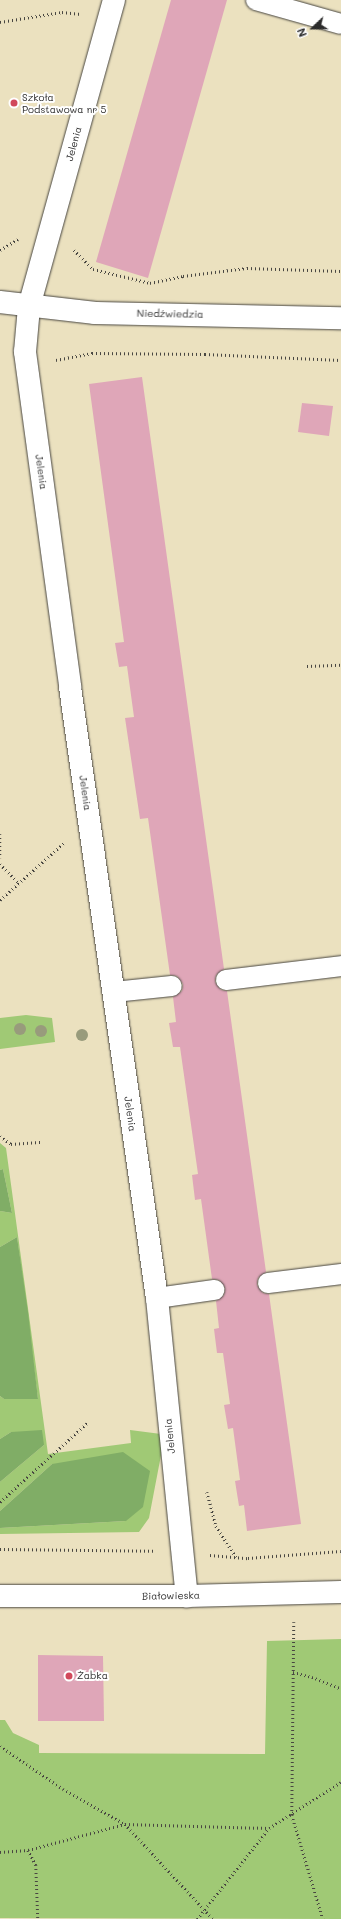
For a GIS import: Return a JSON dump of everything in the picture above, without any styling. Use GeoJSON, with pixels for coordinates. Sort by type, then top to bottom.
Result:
{"type":"FeatureCollection","features":[{"type":"Feature","properties":{"kind":"street","name":"Jelenia"},"geometry":{"type":"LineString","coordinates":[[111,9],[29,307],[25,352],[89,821],[157,1298],[187,1596]]}},
{"type":"Feature","properties":{"kind":"street","name":"Niedźwiedzia"},"geometry":{"type":"LineString","coordinates":[[0,302],[29,307],[95,313],[341,318]]}},
{"type":"Feature","properties":{"kind":"street","name":"Białowieska"},"geometry":{"type":"LineString","coordinates":[[0,1596],[187,1596],[294,1592],[341,1592]]}},
{"type":"Feature","properties":{"kind":"lane"},"geometry":{"type":"LineString","coordinates":[[256,0],[341,24]]}},
{"type":"Feature","properties":{"kind":"lane"},"geometry":{"type":"LineString","coordinates":[[226,980],[341,966]]}},
{"type":"Feature","properties":{"kind":"lane"},"geometry":{"type":"LineString","coordinates":[[114,992],[172,986]]}},
{"type":"Feature","properties":{"kind":"lane"},"geometry":{"type":"LineString","coordinates":[[268,1283],[341,1274]]}},
{"type":"Feature","properties":{"kind":"lane"},"geometry":{"type":"LineString","coordinates":[[157,1298],[214,1290]]}},
{"type":"Feature","properties":{"kind":"path"},"geometry":{"type":"LineString","coordinates":[[0,22],[62,12],[111,9]]}},
{"type":"Feature","properties":{"kind":"path"},"geometry":{"type":"LineString","coordinates":[[0,250],[21,237],[69,245],[93,269],[150,284],[183,276],[246,268],[341,271]]}},
{"type":"Feature","properties":{"kind":"path"},"geometry":{"type":"LineString","coordinates":[[54,368],[56,360],[92,353],[204,354],[341,360]]}},
{"type":"Feature","properties":{"kind":"path"},"geometry":{"type":"LineString","coordinates":[[307,666],[341,665]]}},
{"type":"Feature","properties":{"kind":"path"},"geometry":{"type":"LineString","coordinates":[[0,900],[89,821]]}},
{"type":"Feature","properties":{"kind":"path"},"geometry":{"type":"LineString","coordinates":[[0,834],[0,858]]}},
{"type":"Feature","properties":{"kind":"path"},"geometry":{"type":"LineString","coordinates":[[0,864],[19,883]]}},
{"type":"Feature","properties":{"kind":"path"},"geometry":{"type":"LineString","coordinates":[[0,1136],[11,1144],[43,1142]]}},
{"type":"Feature","properties":{"kind":"path"},"geometry":{"type":"LineString","coordinates":[[0,1502],[87,1423]]}},
{"type":"Feature","properties":{"kind":"path"},"geometry":{"type":"LineString","coordinates":[[205,1483],[216,1526],[236,1557]]}},
{"type":"Feature","properties":{"kind":"path"},"geometry":{"type":"LineString","coordinates":[[294,1592],[292,1815],[323,1919]]}},
{"type":"Feature","properties":{"kind":"path"},"geometry":{"type":"LineString","coordinates":[[293,1672],[312,1676],[341,1689]]}},
{"type":"Feature","properties":{"kind":"path"},"geometry":{"type":"LineString","coordinates":[[0,1746],[63,1789],[125,1824],[213,1919]]}},
{"type":"Feature","properties":{"kind":"path"},"geometry":{"type":"LineString","coordinates":[[197,1919],[270,1828],[341,1782]]}},
{"type":"Feature","properties":{"kind":"path"},"geometry":{"type":"LineString","coordinates":[[0,1852],[28,1850],[125,1824],[270,1828]]}},
{"type":"Feature","properties":{"kind":"path"},"geometry":{"type":"LineString","coordinates":[[28,1850],[36,1865],[38,1919]]}},
{"type":"Feature","properties":{"kind":"green space"},"geometry":{"type":"Polygon","coordinates":[[[26,1015],[52,1018],[55,1042],[0,1049],[0,1018],[26,1015]]]}},
{"type":"Feature","properties":{"kind":"green space"},"geometry":{"type":"Polygon","coordinates":[[[0,1143],[6,1148],[48,1454],[131,1443],[130,1430],[161,1434],[162,1450],[149,1518],[139,1532],[0,1534],[0,1528],[126,1521],[52,1464],[0,1511],[0,1482],[44,1445],[11,1432],[0,1439],[0,1396],[4,1399],[38,1399],[17,1237],[0,1247],[0,1211],[12,1213],[3,1169],[0,1170],[0,1143]]]}},
{"type":"Feature","properties":{"kind":"green space"},"geometry":{"type":"Polygon","coordinates":[[[3,1169],[12,1213],[0,1211],[0,1170],[3,1169]]]}},
{"type":"Feature","properties":{"kind":"green space"},"geometry":{"type":"Polygon","coordinates":[[[17,1237],[28,1312],[38,1399],[4,1399],[0,1396],[0,1247],[17,1237]]]}},
{"type":"Feature","properties":{"kind":"green space"},"geometry":{"type":"Polygon","coordinates":[[[42,1430],[44,1445],[0,1482],[0,1439],[11,1432],[42,1430]]]}},
{"type":"Feature","properties":{"kind":"green space"},"geometry":{"type":"Polygon","coordinates":[[[123,1452],[150,1471],[143,1507],[126,1521],[0,1528],[0,1511],[52,1464],[123,1452]]]}},
{"type":"Feature","properties":{"kind":"green space"},"geometry":{"type":"Polygon","coordinates":[[[341,1639],[341,1919],[0,1918],[0,1720],[5,1720],[13,1733],[39,1745],[39,1753],[265,1754],[267,1641],[341,1639]]]}},
{"type":"Feature","properties":{"kind":"building"},"geometry":{"type":"Polygon","coordinates":[[[171,0],[227,0],[148,278],[96,262],[171,0]]]}},
{"type":"Feature","properties":{"kind":"building"},"geometry":{"type":"Polygon","coordinates":[[[142,377],[224,969],[216,975],[215,982],[221,990],[227,991],[266,1272],[258,1278],[257,1285],[263,1293],[269,1294],[301,1524],[247,1531],[244,1505],[239,1506],[235,1481],[240,1480],[233,1428],[228,1429],[224,1405],[230,1404],[223,1353],[217,1353],[214,1329],[219,1328],[216,1301],[224,1295],[225,1288],[219,1280],[212,1279],[201,1199],[195,1200],[192,1175],[198,1174],[180,1047],[173,1047],[169,1023],[176,1022],[173,997],[182,991],[183,984],[177,976],[170,975],[148,818],[140,819],[125,718],[134,717],[127,666],[119,667],[115,643],[124,642],[89,384],[142,377]]]}},
{"type":"Feature","properties":{"kind":"building"},"geometry":{"type":"Polygon","coordinates":[[[302,403],[333,406],[329,436],[298,432],[302,403]]]}},
{"type":"Feature","properties":{"kind":"building"},"geometry":{"type":"Polygon","coordinates":[[[38,1655],[103,1656],[104,1721],[38,1721],[38,1655]]]}},
{"type":"Feature","properties":{"kind":"place","name":"Szkoła Podstawowa nr 5"},"geometry":{"type":"Point","coordinates":[14,103]}},
{"type":"Feature","properties":{"kind":"place","name":"Żabka"},"geometry":{"type":"Point","coordinates":[69,1676]}}]}
